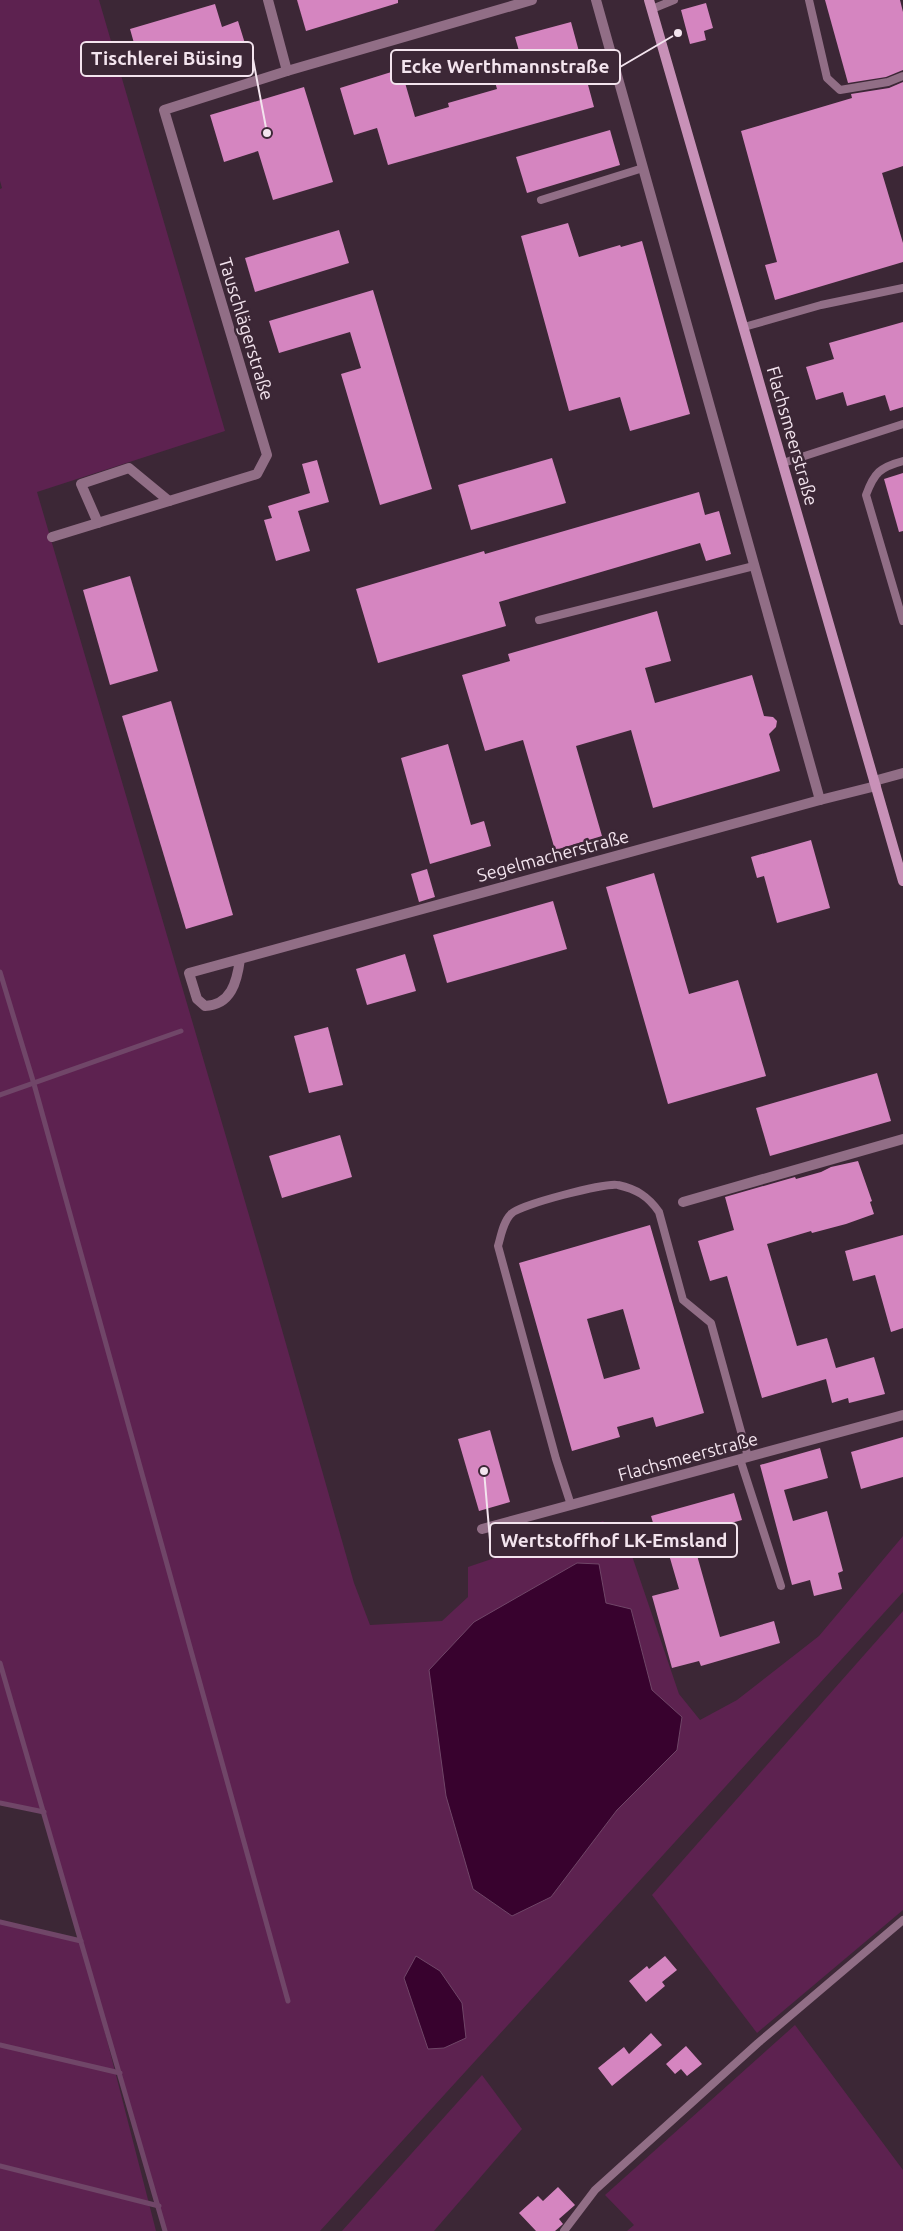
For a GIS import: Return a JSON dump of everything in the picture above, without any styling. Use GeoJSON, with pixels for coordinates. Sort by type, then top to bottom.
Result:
{"type":"FeatureCollection","features":[{"type":"Feature","properties":{"kind":"street"},"geometry":{"type":"LineString","coordinates":[[268,0],[287,70]]}},
{"type":"Feature","properties":{"kind":"street","name":"Tauschlägerstraße"},"geometry":{"type":"LineString","coordinates":[[52,538],[257,474],[267,455],[164,110],[287,70],[532,0]]}},
{"type":"Feature","properties":{"kind":"street"},"geometry":{"type":"LineString","coordinates":[[596,0],[820,800]]}},
{"type":"Feature","properties":{"kind":"street","name":"Flachsmeerstraße"},"geometry":{"type":"LineString","coordinates":[[650,4],[903,881]]}},
{"type":"Feature","properties":{"kind":"street"},"geometry":{"type":"LineString","coordinates":[[98,523],[81,484],[128,468],[169,501]]}},
{"type":"Feature","properties":{"kind":"street","name":"Segelmacherstraße"},"geometry":{"type":"LineString","coordinates":[[240,960],[237,979],[226,999],[215,1006],[205,1006],[197,999],[189,973],[820,800],[875,784],[903,773]]}},
{"type":"Feature","properties":{"kind":"street"},"geometry":{"type":"LineString","coordinates":[[683,1202],[903,1140]]}},
{"type":"Feature","properties":{"kind":"street","name":"Flachsmeerstraße"},"geometry":{"type":"LineString","coordinates":[[482,1529],[903,1415]]}},
{"type":"Feature","properties":{"kind":"lane"},"geometry":{"type":"LineString","coordinates":[[650,4],[674,0]]}},
{"type":"Feature","properties":{"kind":"lane"},"geometry":{"type":"LineString","coordinates":[[808,0],[827,78],[840,90],[888,82],[903,76]]}},
{"type":"Feature","properties":{"kind":"lane"},"geometry":{"type":"LineString","coordinates":[[542,200],[643,168]]}},
{"type":"Feature","properties":{"kind":"lane"},"geometry":{"type":"LineString","coordinates":[[744,327],[821,306],[903,288]]}},
{"type":"Feature","properties":{"kind":"lane"},"geometry":{"type":"LineString","coordinates":[[783,463],[903,424]]}},
{"type":"Feature","properties":{"kind":"lane"},"geometry":{"type":"LineString","coordinates":[[903,461],[887,466],[872,478],[866,495],[903,621]]}},
{"type":"Feature","properties":{"kind":"lane"},"geometry":{"type":"LineString","coordinates":[[539,620],[754,566]]}},
{"type":"Feature","properties":{"kind":"lane"},"geometry":{"type":"LineString","coordinates":[[571,1505],[551,1440],[498,1246],[511,1213],[533,1202],[616,1184],[644,1194],[651,1200],[659,1212],[683,1300],[711,1323],[744,1458],[781,1586]]}},
{"type":"Feature","properties":{"kind":"lane"},"geometry":{"type":"LineString","coordinates":[[564,2231],[595,2190],[758,2043],[903,1920]]}},
{"type":"Feature","properties":{"kind":"shaded area"},"geometry":{"type":"Polygon","coordinates":[[[0,0],[99,0],[225,431],[37,492],[261,1256],[354,1583],[370,1625],[442,1621],[468,1597],[468,1567],[603,1521],[630,1550],[679,1694],[700,1720],[737,1700],[819,1636],[903,1536],[903,1592],[320,2231],[165,2231],[87,1962],[156,2231],[0,2231],[0,1922],[81,1940],[44,1813],[0,1802],[0,189],[2,188],[0,181],[0,0]],[[631,1609],[617,1810],[677,1750],[682,1717],[652,1691],[631,1609]]]}},
{"type":"Feature","properties":{"kind":"shaded area"},"geometry":{"type":"Polygon","coordinates":[[[577,1563],[599,1564],[606,1603],[631,1609],[652,1690],[682,1717],[677,1750],[617,1810],[551,1897],[512,1916],[473,1889],[446,1796],[429,1670],[474,1622],[577,1563]]]}},
{"type":"Feature","properties":{"kind":"shaded area"},"geometry":{"type":"Polygon","coordinates":[[[903,1611],[903,1910],[757,2033],[652,1895],[903,1611]]]}},
{"type":"Feature","properties":{"kind":"shaded area"},"geometry":{"type":"Polygon","coordinates":[[[416,1956],[440,1971],[462,2003],[466,2038],[444,2048],[428,2049],[404,1978],[416,1956]]]}},
{"type":"Feature","properties":{"kind":"shaded area"},"geometry":{"type":"Polygon","coordinates":[[[795,2025],[903,2170],[903,2231],[627,2231],[634,2225],[605,2195],[795,2025]]]}},
{"type":"Feature","properties":{"kind":"shaded area"},"geometry":{"type":"Polygon","coordinates":[[[482,2075],[522,2129],[434,2231],[342,2231],[482,2075]]]}},
{"type":"Feature","properties":{"kind":"building"},"geometry":{"type":"Polygon","coordinates":[[[297,0],[398,0],[398,3],[306,31],[297,0]]]}},
{"type":"Feature","properties":{"kind":"building"},"geometry":{"type":"Polygon","coordinates":[[[825,0],[900,0],[903,12],[903,70],[886,77],[848,83],[825,0]]]}},
{"type":"Feature","properties":{"kind":"building"},"geometry":{"type":"Polygon","coordinates":[[[706,3],[713,28],[704,31],[706,40],[690,44],[681,10],[706,3]]]}},
{"type":"Feature","properties":{"kind":"building"},"geometry":{"type":"Polygon","coordinates":[[[215,4],[222,27],[238,21],[247,50],[185,68],[182,56],[141,68],[130,29],[215,4]]]}},
{"type":"Feature","properties":{"kind":"building"},"geometry":{"type":"Polygon","coordinates":[[[571,22],[594,107],[388,165],[377,128],[354,135],[340,88],[401,69],[415,117],[449,107],[448,103],[497,89],[489,60],[519,51],[515,37],[571,22]]]}},
{"type":"Feature","properties":{"kind":"building"},"geometry":{"type":"Polygon","coordinates":[[[903,82],[903,166],[882,173],[903,243],[903,262],[775,300],[765,265],[777,262],[741,131],[852,98],[851,94],[889,88],[903,82]]]}},
{"type":"Feature","properties":{"kind":"building"},"geometry":{"type":"Polygon","coordinates":[[[304,87],[333,182],[273,200],[258,151],[224,162],[210,115],[304,87]]]}},
{"type":"Feature","properties":{"kind":"building"},"geometry":{"type":"Polygon","coordinates":[[[610,130],[620,165],[527,193],[516,157],[610,130]]]}},
{"type":"Feature","properties":{"kind":"building"},"geometry":{"type":"Polygon","coordinates":[[[568,223],[579,257],[620,245],[621,247],[642,241],[690,414],[630,431],[620,397],[569,411],[521,236],[568,223]]]}},
{"type":"Feature","properties":{"kind":"building"},"geometry":{"type":"Polygon","coordinates":[[[339,230],[349,263],[255,292],[245,258],[339,230]]]}},
{"type":"Feature","properties":{"kind":"building"},"geometry":{"type":"Polygon","coordinates":[[[373,290],[432,489],[380,505],[341,374],[361,368],[350,332],[279,353],[269,321],[373,290]]]}},
{"type":"Feature","properties":{"kind":"building"},"geometry":{"type":"Polygon","coordinates":[[[903,322],[903,407],[890,411],[885,395],[847,406],[843,392],[816,400],[806,367],[834,359],[829,343],[903,322]]]}},
{"type":"Feature","properties":{"kind":"building"},"geometry":{"type":"Polygon","coordinates":[[[552,458],[566,503],[471,530],[458,485],[552,458]]]}},
{"type":"Feature","properties":{"kind":"building"},"geometry":{"type":"Polygon","coordinates":[[[317,460],[329,502],[298,511],[310,551],[276,561],[264,520],[272,518],[268,506],[310,493],[302,464],[317,460]]]}},
{"type":"Feature","properties":{"kind":"building"},"geometry":{"type":"Polygon","coordinates":[[[903,473],[903,531],[899,532],[884,479],[903,473]]]}},
{"type":"Feature","properties":{"kind":"building"},"geometry":{"type":"Polygon","coordinates":[[[699,492],[705,515],[719,511],[731,554],[706,561],[700,543],[499,602],[506,626],[378,663],[356,589],[484,551],[485,554],[699,492]]]}},
{"type":"Feature","properties":{"kind":"building"},"geometry":{"type":"Polygon","coordinates":[[[130,576],[158,671],[110,685],[83,590],[130,576]]]}},
{"type":"Feature","properties":{"kind":"building"},"geometry":{"type":"Polygon","coordinates":[[[657,611],[671,661],[645,668],[655,703],[752,675],[764,716],[773,717],[777,721],[776,727],[769,734],[780,771],[653,808],[631,730],[576,746],[602,836],[555,850],[523,740],[485,751],[462,675],[510,661],[508,654],[657,611]]]}},
{"type":"Feature","properties":{"kind":"building"},"geometry":{"type":"Polygon","coordinates":[[[171,701],[233,915],[186,929],[122,716],[171,701]]]}},
{"type":"Feature","properties":{"kind":"building"},"geometry":{"type":"Polygon","coordinates":[[[448,744],[471,825],[484,821],[491,846],[430,864],[401,758],[448,744]]]}},
{"type":"Feature","properties":{"kind":"building"},"geometry":{"type":"Polygon","coordinates":[[[811,840],[830,908],[777,923],[764,876],[757,878],[751,857],[811,840]]]}},
{"type":"Feature","properties":{"kind":"building"},"geometry":{"type":"Polygon","coordinates":[[[427,869],[435,897],[419,902],[411,874],[427,869]]]}},
{"type":"Feature","properties":{"kind":"building"},"geometry":{"type":"Polygon","coordinates":[[[654,873],[689,994],[738,980],[766,1076],[668,1104],[606,887],[654,873]]]}},
{"type":"Feature","properties":{"kind":"building"},"geometry":{"type":"Polygon","coordinates":[[[553,901],[567,949],[447,983],[433,935],[553,901]]]}},
{"type":"Feature","properties":{"kind":"building"},"geometry":{"type":"Polygon","coordinates":[[[405,954],[416,991],[367,1005],[356,969],[405,954]]]}},
{"type":"Feature","properties":{"kind":"building"},"geometry":{"type":"Polygon","coordinates":[[[328,1027],[343,1085],[309,1093],[294,1036],[328,1027]]]}},
{"type":"Feature","properties":{"kind":"building"},"geometry":{"type":"Polygon","coordinates":[[[877,1073],[891,1121],[770,1156],[756,1108],[877,1073]]]}},
{"type":"Feature","properties":{"kind":"building"},"geometry":{"type":"Polygon","coordinates":[[[340,1135],[352,1177],[282,1198],[269,1156],[340,1135]]]}},
{"type":"Feature","properties":{"kind":"building"},"geometry":{"type":"Polygon","coordinates":[[[858,1161],[872,1201],[870,1202],[874,1214],[846,1224],[812,1233],[811,1231],[767,1244],[797,1346],[827,1338],[836,1368],[874,1357],[885,1394],[849,1403],[848,1398],[832,1403],[826,1379],[762,1398],[727,1276],[710,1281],[698,1241],[734,1230],[725,1197],[858,1161]]]}},
{"type":"Feature","properties":{"kind":"building"},"geometry":{"type":"Polygon","coordinates":[[[650,1225],[704,1413],[656,1427],[653,1417],[617,1427],[620,1437],[572,1451],[519,1263],[650,1225]],[[623,1309],[587,1319],[604,1379],[640,1369],[623,1309]]]}},
{"type":"Feature","properties":{"kind":"building"},"geometry":{"type":"Polygon","coordinates":[[[903,1235],[903,1328],[891,1332],[875,1275],[853,1281],[845,1251],[903,1235]]]}},
{"type":"Feature","properties":{"kind":"building"},"geometry":{"type":"Polygon","coordinates":[[[490,1430],[510,1502],[479,1511],[458,1439],[490,1430]]]}},
{"type":"Feature","properties":{"kind":"building"},"geometry":{"type":"Polygon","coordinates":[[[903,1437],[903,1477],[861,1489],[851,1452],[903,1437]]]}},
{"type":"Feature","properties":{"kind":"building"},"geometry":{"type":"Polygon","coordinates":[[[820,1448],[828,1478],[784,1490],[793,1521],[827,1511],[843,1571],[838,1573],[842,1589],[814,1596],[810,1580],[792,1585],[760,1465],[820,1448]]]}},
{"type":"Feature","properties":{"kind":"building"},"geometry":{"type":"Polygon","coordinates":[[[734,1493],[742,1520],[691,1534],[720,1637],[774,1621],[780,1643],[701,1666],[699,1661],[672,1668],[652,1596],[679,1589],[665,1541],[659,1543],[651,1516],[734,1493]]]}},
{"type":"Feature","properties":{"kind":"building"},"geometry":{"type":"Polygon","coordinates":[[[665,1956],[677,1970],[662,1982],[665,1986],[646,2002],[629,1981],[647,1966],[649,1969],[665,1956]]]}},
{"type":"Feature","properties":{"kind":"building"},"geometry":{"type":"Polygon","coordinates":[[[651,2033],[662,2045],[612,2086],[598,2068],[624,2047],[629,2054],[651,2033]]]}},
{"type":"Feature","properties":{"kind":"building"},"geometry":{"type":"Polygon","coordinates":[[[686,2046],[702,2064],[687,2076],[681,2069],[675,2074],[666,2064],[686,2046]]]}},
{"type":"Feature","properties":{"kind":"building"},"geometry":{"type":"Polygon","coordinates":[[[558,2187],[575,2205],[559,2219],[563,2224],[555,2231],[536,2231],[519,2213],[538,2196],[543,2201],[558,2187]]]}},
{"type":"Feature","properties":{"kind":"waterway"},"geometry":{"type":"LineString","coordinates":[[0,972],[34,1084],[288,2001]]}},
{"type":"Feature","properties":{"kind":"waterway"},"geometry":{"type":"LineString","coordinates":[[0,1095],[181,1031]]}},
{"type":"Feature","properties":{"kind":"waterway"},"geometry":{"type":"LineString","coordinates":[[0,1663],[165,2231]]}},
{"type":"Feature","properties":{"kind":"waterway"},"geometry":{"type":"LineString","coordinates":[[0,1803],[44,1812]]}},
{"type":"Feature","properties":{"kind":"waterway"},"geometry":{"type":"LineString","coordinates":[[0,1922],[81,1941]]}},
{"type":"Feature","properties":{"kind":"waterway"},"geometry":{"type":"LineString","coordinates":[[0,2045],[120,2073]]}},
{"type":"Feature","properties":{"kind":"waterway"},"geometry":{"type":"LineString","coordinates":[[0,2166],[159,2206]]}},
{"type":"Feature","properties":{"kind":"place","name":"Ecke Werthmannstraße"},"geometry":{"type":"Point","coordinates":[678,33]}},
{"type":"Feature","properties":{"kind":"place","name":"Tischlerei Büsing"},"geometry":{"type":"Point","coordinates":[267,133]}},
{"type":"Feature","properties":{"kind":"place","name":"Wertstoffhof LK-Emsland"},"geometry":{"type":"Point","coordinates":[484,1471]}}]}
